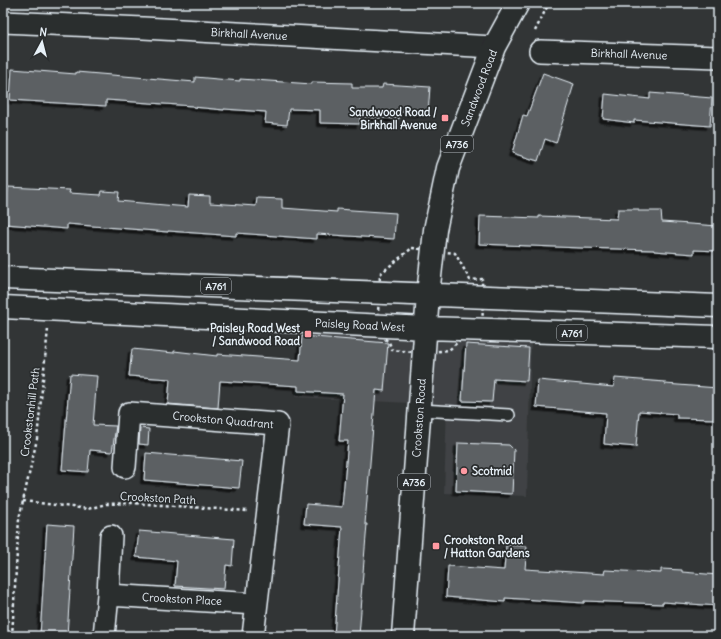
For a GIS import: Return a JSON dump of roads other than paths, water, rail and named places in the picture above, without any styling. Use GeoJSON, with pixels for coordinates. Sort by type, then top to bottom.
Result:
{"type":"FeatureCollection","features":[{"type":"Feature","properties":{"kind":"main road","name":"Sandwood Road"},"geometry":{"type":"LineString","coordinates":[[428,295],[435,230],[448,168],[494,47],[518,3]]}},
{"type":"Feature","properties":{"kind":"main road","name":"A761"},"geometry":{"type":"LineString","coordinates":[[3,278],[718,306]]}},
{"type":"Feature","properties":{"kind":"main road","name":"Crookston Road"},"geometry":{"type":"LineString","coordinates":[[403,636],[428,295]]}},
{"type":"Feature","properties":{"kind":"main road","name":"Paisley Road West"},"geometry":{"type":"LineString","coordinates":[[3,306],[426,328],[718,337]]}},
{"type":"Feature","properties":{"kind":"street","name":"Birkhall Avenue"},"geometry":{"type":"LineString","coordinates":[[3,22],[494,47]]}},
{"type":"Feature","properties":{"kind":"street","name":"Birkhall Avenue"},"geometry":{"type":"LineString","coordinates":[[536,43],[718,57]]}},
{"type":"Feature","properties":{"kind":"street","name":"Crookston Quadrant"},"geometry":{"type":"LineString","coordinates":[[125,466],[129,412],[278,424],[269,512],[253,636]]}},
{"type":"Feature","properties":{"kind":"street"},"geometry":{"type":"LineString","coordinates":[[104,636],[111,536]]}},
{"type":"Feature","properties":{"kind":"street","name":"Crookston Place"},"geometry":{"type":"LineString","coordinates":[[108,595],[256,604]]}},
{"type":"Feature","properties":{"kind":"lane"},"geometry":{"type":"LineString","coordinates":[[420,410],[509,415]]}},
{"type":"Feature","properties":{"kind":"place","name":"Sandwood Road / Birkhall Avenue"},"geometry":{"type":"Point","coordinates":[445,118]}},
{"type":"Feature","properties":{"kind":"place","name":"Paisley Road West / Sandwood Road"},"geometry":{"type":"Point","coordinates":[308,334]}},
{"type":"Feature","properties":{"kind":"place","name":"Scotmid"},"geometry":{"type":"Point","coordinates":[464,471]}},
{"type":"Feature","properties":{"kind":"place","name":"Crookston Road / Hatton Gardens"},"geometry":{"type":"Point","coordinates":[436,546]}}]}
